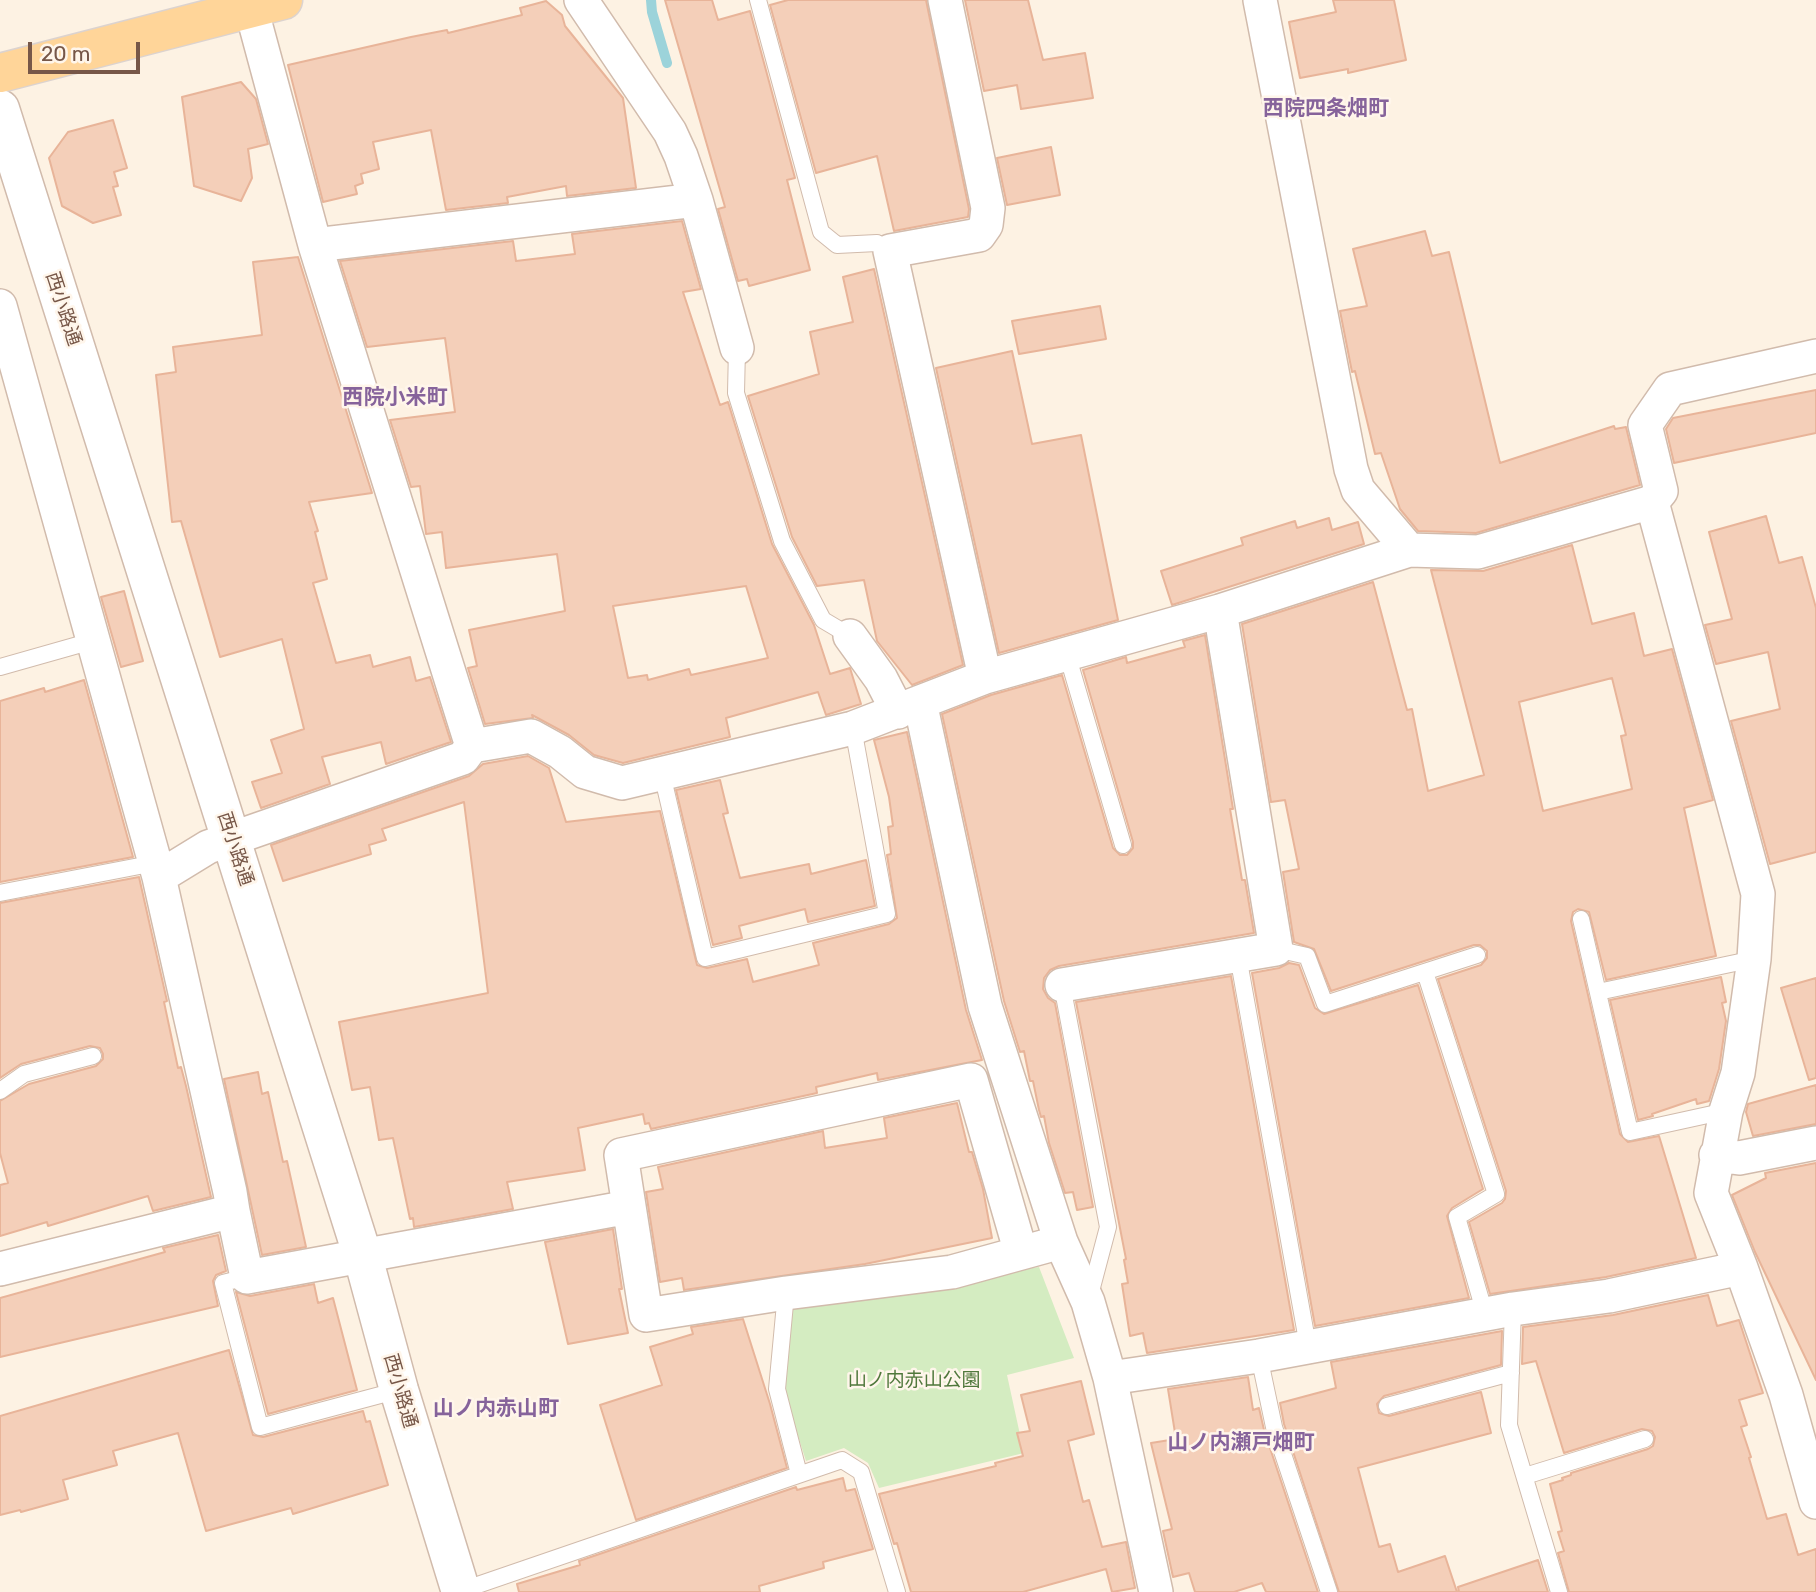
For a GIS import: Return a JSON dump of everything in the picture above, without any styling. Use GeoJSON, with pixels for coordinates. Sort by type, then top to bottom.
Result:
{"type":"FeatureCollection","features":[{"type":"Feature","properties":{"kind":"main road"},"geometry":{"type":"LineString","coordinates":[[0,73],[267,4]]}},
{"type":"Feature","properties":{"kind":"street"},"geometry":{"type":"LineString","coordinates":[[581,0],[670,132],[696,200],[737,348]]}},
{"type":"Feature","properties":{"kind":"street"},"geometry":{"type":"LineString","coordinates":[[946,0],[988,208],[986,225],[979,235],[890,251],[985,677]]}},
{"type":"Feature","properties":{"kind":"street"},"geometry":{"type":"LineString","coordinates":[[1260,0],[1350,469],[1358,490],[1409,550]]}},
{"type":"Feature","properties":{"kind":"street"},"geometry":{"type":"LineString","coordinates":[[267,4],[315,245],[472,746]]}},
{"type":"Feature","properties":{"kind":"street","name":"西小路通"},"geometry":{"type":"LineString","coordinates":[[0,109],[363,1257],[399,1390],[460,1592]]}},
{"type":"Feature","properties":{"kind":"street"},"geometry":{"type":"LineString","coordinates":[[315,245],[696,200]]}},
{"type":"Feature","properties":{"kind":"street"},"geometry":{"type":"LineString","coordinates":[[0,306],[157,870],[247,1277],[629,1207]]}},
{"type":"Feature","properties":{"kind":"street"},"geometry":{"type":"LineString","coordinates":[[157,870],[208,847],[463,758],[472,746],[531,736],[560,752],[585,772],[622,783],[853,728],[985,677],[1220,611],[1409,550],[1478,552],[1652,502],[1661,491],[1646,425],[1670,389],[1816,356]]}},
{"type":"Feature","properties":{"kind":"street"},"geometry":{"type":"LineString","coordinates":[[1652,502],[1758,894],[1754,959],[1738,1073],[1716,1155],[1711,1193],[1809,1441],[1816,1502]]}},
{"type":"Feature","properties":{"kind":"street"},"geometry":{"type":"LineString","coordinates":[[1062,985],[1276,949],[1220,611]]}},
{"type":"Feature","properties":{"kind":"street"},"geometry":{"type":"LineString","coordinates":[[850,636],[881,679],[909,707],[985,1006],[1038,1248]]}},
{"type":"Feature","properties":{"kind":"street"},"geometry":{"type":"LineString","coordinates":[[1038,1248],[952,1272],[786,1293],[646,1315],[621,1155],[971,1080],[1038,1248],[1088,1302],[1110,1378],[1156,1592]]}},
{"type":"Feature","properties":{"kind":"street"},"geometry":{"type":"LineString","coordinates":[[1716,1155],[1739,1157],[1816,1143]]}},
{"type":"Feature","properties":{"kind":"street"},"geometry":{"type":"LineString","coordinates":[[0,1269],[233,1211]]}},
{"type":"Feature","properties":{"kind":"street"},"geometry":{"type":"LineString","coordinates":[[1110,1378],[1259,1356],[1499,1312],[1609,1296],[1741,1268]]}},
{"type":"Feature","properties":{"kind":"lane"},"geometry":{"type":"LineString","coordinates":[[758,0],[821,232],[837,244],[877,243],[890,251]]}},
{"type":"Feature","properties":{"kind":"lane"},"geometry":{"type":"LineString","coordinates":[[737,348],[736,393],[782,541],[823,620],[850,636]]}},
{"type":"Feature","properties":{"kind":"lane"},"geometry":{"type":"LineString","coordinates":[[0,667],[92,642]]}},
{"type":"Feature","properties":{"kind":"lane"},"geometry":{"type":"LineString","coordinates":[[1068,654],[1123,845]]}},
{"type":"Feature","properties":{"kind":"lane"},"geometry":{"type":"LineString","coordinates":[[662,774],[705,958],[718,955],[887,914],[853,728]]}},
{"type":"Feature","properties":{"kind":"lane"},"geometry":{"type":"LineString","coordinates":[[0,893],[157,870]]}},
{"type":"Feature","properties":{"kind":"lane"},"geometry":{"type":"LineString","coordinates":[[1581,919],[1630,1132],[1726,1111]]}},
{"type":"Feature","properties":{"kind":"lane"},"geometry":{"type":"LineString","coordinates":[[1276,949],[1307,956],[1325,1004],[1478,956]]}},
{"type":"Feature","properties":{"kind":"lane"},"geometry":{"type":"LineString","coordinates":[[1238,956],[1308,1346]]}},
{"type":"Feature","properties":{"kind":"lane"},"geometry":{"type":"LineString","coordinates":[[1598,992],[1754,959]]}},
{"type":"Feature","properties":{"kind":"lane"},"geometry":{"type":"LineString","coordinates":[[1426,972],[1496,1194],[1457,1217],[1499,1312],[1511,1373],[1510,1425],[1559,1592]]}},
{"type":"Feature","properties":{"kind":"lane"},"geometry":{"type":"LineString","coordinates":[[1062,985],[1108,1227],[1088,1302]]}},
{"type":"Feature","properties":{"kind":"lane"},"geometry":{"type":"LineString","coordinates":[[0,1091],[24,1074],[93,1056]]}},
{"type":"Feature","properties":{"kind":"lane"},"geometry":{"type":"LineString","coordinates":[[247,1277],[223,1283],[260,1427],[399,1390]]}},
{"type":"Feature","properties":{"kind":"lane"},"geometry":{"type":"LineString","coordinates":[[786,1293],[777,1390],[799,1474]]}},
{"type":"Feature","properties":{"kind":"lane"},"geometry":{"type":"LineString","coordinates":[[1259,1356],[1274,1427],[1329,1592]]}},
{"type":"Feature","properties":{"kind":"lane"},"geometry":{"type":"LineString","coordinates":[[1387,1406],[1511,1373]]}},
{"type":"Feature","properties":{"kind":"lane"},"geometry":{"type":"LineString","coordinates":[[1525,1476],[1645,1439]]}},
{"type":"Feature","properties":{"kind":"lane"},"geometry":{"type":"LineString","coordinates":[[460,1592],[842,1460],[861,1472],[897,1592]]}},
{"type":"Feature","properties":{"kind":"green space","name":"山ノ内赤山公園"},"geometry":{"type":"Polygon","coordinates":[[[1039,1267],[1074,1358],[1007,1375],[1024,1453],[879,1488],[868,1463],[844,1448],[806,1461],[784,1392],[793,1305],[1039,1267]]]}},
{"type":"Feature","properties":{"kind":"building"},"geometry":{"type":"Polygon","coordinates":[[[665,0],[712,0],[718,20],[750,11],[795,178],[787,180],[810,270],[749,286],[747,279],[738,281],[718,209],[725,207],[665,0]]]}},
{"type":"Feature","properties":{"kind":"building"},"geometry":{"type":"Polygon","coordinates":[[[788,0],[926,0],[969,209],[968,217],[894,231],[877,156],[816,173],[770,5],[788,0]]]}},
{"type":"Feature","properties":{"kind":"building"},"geometry":{"type":"Polygon","coordinates":[[[965,0],[1028,0],[1043,60],[1085,53],[1093,98],[1021,109],[1017,85],[984,91],[965,0]]]}},
{"type":"Feature","properties":{"kind":"building"},"geometry":{"type":"Polygon","coordinates":[[[1333,0],[1394,0],[1406,60],[1348,73],[1348,69],[1300,78],[1289,22],[1336,12],[1333,0]]]}},
{"type":"Feature","properties":{"kind":"building"},"geometry":{"type":"Polygon","coordinates":[[[546,1],[562,15],[565,26],[623,98],[636,188],[567,196],[566,186],[507,197],[508,203],[446,210],[431,130],[373,142],[379,169],[361,174],[363,183],[355,186],[357,194],[323,202],[288,65],[411,37],[447,30],[448,33],[522,15],[520,8],[546,1]]]}},
{"type":"Feature","properties":{"kind":"building"},"geometry":{"type":"Polygon","coordinates":[[[241,82],[256,99],[268,144],[248,149],[252,178],[241,201],[194,186],[182,97],[241,82]]]}},
{"type":"Feature","properties":{"kind":"building"},"geometry":{"type":"Polygon","coordinates":[[[113,120],[127,168],[114,172],[118,186],[113,187],[121,215],[93,223],[62,206],[49,158],[68,132],[113,120]]]}},
{"type":"Feature","properties":{"kind":"building"},"geometry":{"type":"Polygon","coordinates":[[[1051,147],[1060,195],[1007,205],[997,158],[1051,147]]]}},
{"type":"Feature","properties":{"kind":"building"},"geometry":{"type":"Polygon","coordinates":[[[682,221],[701,289],[683,292],[720,405],[728,402],[772,544],[814,625],[830,674],[850,668],[861,704],[826,715],[818,692],[726,718],[730,737],[623,763],[594,755],[569,735],[532,715],[533,718],[485,724],[468,668],[477,666],[469,630],[565,611],[557,554],[446,568],[442,532],[426,534],[420,486],[411,487],[390,420],[455,412],[445,338],[367,347],[340,261],[513,241],[516,261],[575,254],[572,234],[682,221]],[[746,586],[613,606],[628,678],[647,675],[648,680],[689,669],[691,675],[768,658],[746,586]]]}},
{"type":"Feature","properties":{"kind":"building"},"geometry":{"type":"Polygon","coordinates":[[[1425,231],[1432,256],[1449,252],[1500,463],[1614,426],[1615,429],[1626,427],[1640,485],[1476,533],[1418,531],[1400,509],[1381,453],[1375,454],[1355,371],[1352,372],[1340,311],[1367,306],[1353,249],[1425,231]]]}},
{"type":"Feature","properties":{"kind":"building"},"geometry":{"type":"Polygon","coordinates":[[[298,257],[372,493],[309,502],[318,531],[315,532],[327,579],[313,583],[336,663],[370,655],[373,667],[410,657],[416,681],[430,677],[451,742],[386,764],[381,742],[322,757],[330,784],[261,808],[252,782],[282,773],[271,740],[304,729],[282,639],[220,657],[181,521],[172,522],[156,375],[176,372],[173,347],[262,335],[253,262],[298,257]]]}},
{"type":"Feature","properties":{"kind":"building"},"geometry":{"type":"Polygon","coordinates":[[[874,269],[963,665],[912,685],[877,641],[864,580],[817,586],[792,537],[748,396],[819,374],[810,332],[853,322],[843,277],[874,269]]]}},
{"type":"Feature","properties":{"kind":"building"},"geometry":{"type":"Polygon","coordinates":[[[1100,306],[1106,339],[1019,354],[1012,321],[1100,306]]]}},
{"type":"Feature","properties":{"kind":"building"},"geometry":{"type":"Polygon","coordinates":[[[1012,351],[1032,444],[1081,435],[1118,620],[999,653],[936,368],[1012,351]]]}},
{"type":"Feature","properties":{"kind":"building"},"geometry":{"type":"Polygon","coordinates":[[[1816,390],[1816,433],[1674,463],[1666,429],[1673,418],[1816,390]]]}},
{"type":"Feature","properties":{"kind":"building"},"geometry":{"type":"Polygon","coordinates":[[[1766,516],[1779,563],[1802,557],[1816,608],[1816,852],[1770,864],[1731,721],[1780,709],[1768,652],[1716,664],[1705,625],[1732,619],[1709,532],[1766,516]]]}},
{"type":"Feature","properties":{"kind":"building"},"geometry":{"type":"Polygon","coordinates":[[[1329,518],[1332,530],[1358,522],[1364,544],[1172,605],[1161,571],[1243,545],[1241,538],[1295,521],[1297,528],[1329,518]]]}},
{"type":"Feature","properties":{"kind":"building"},"geometry":{"type":"Polygon","coordinates":[[[1572,545],[1592,624],[1634,613],[1644,656],[1672,649],[1713,800],[1684,808],[1716,956],[1606,980],[1589,912],[1578,909],[1573,912],[1571,921],[1620,1134],[1628,1142],[1659,1136],[1696,1258],[1606,1277],[1490,1294],[1469,1222],[1502,1203],[1506,1191],[1438,979],[1481,965],[1487,958],[1487,951],[1480,945],[1474,945],[1331,991],[1314,949],[1294,942],[1283,872],[1299,869],[1285,800],[1271,802],[1242,624],[1373,582],[1407,710],[1412,709],[1428,791],[1484,775],[1431,570],[1483,571],[1572,545]],[[1612,678],[1519,702],[1543,811],[1632,789],[1621,736],[1626,735],[1612,678]]]}},
{"type":"Feature","properties":{"kind":"building"},"geometry":{"type":"Polygon","coordinates":[[[124,591],[143,661],[121,667],[101,597],[124,591]]]}},
{"type":"Feature","properties":{"kind":"building"},"geometry":{"type":"Polygon","coordinates":[[[1205,635],[1233,809],[1230,809],[1254,933],[1059,966],[1050,970],[1044,978],[1043,989],[1055,1003],[1093,1207],[1077,1210],[1073,1192],[1065,1193],[1049,1143],[1044,1116],[1041,1117],[1033,1081],[1030,1081],[1024,1051],[1020,1052],[1004,1001],[942,714],[991,695],[1062,675],[1113,848],[1120,855],[1127,855],[1133,848],[1133,842],[1083,670],[1126,657],[1127,663],[1185,647],[1183,641],[1205,635]]]}},
{"type":"Feature","properties":{"kind":"building"},"geometry":{"type":"Polygon","coordinates":[[[84,680],[133,857],[0,882],[0,701],[44,688],[45,692],[84,680]]]}},
{"type":"Feature","properties":{"kind":"building"},"geometry":{"type":"Polygon","coordinates":[[[907,732],[966,1010],[982,1060],[878,1080],[877,1073],[816,1087],[817,1093],[651,1129],[649,1123],[645,1124],[643,1114],[578,1128],[585,1170],[507,1182],[513,1209],[414,1227],[393,1138],[379,1140],[370,1087],[352,1090],[339,1022],[488,993],[464,802],[382,829],[386,840],[369,845],[371,854],[283,881],[271,845],[469,776],[483,764],[528,756],[549,768],[566,822],[660,811],[697,965],[707,968],[747,959],[753,982],[819,965],[813,943],[889,924],[897,918],[887,855],[891,854],[888,827],[893,826],[889,797],[874,740],[907,732]]]}},
{"type":"Feature","properties":{"kind":"building"},"geometry":{"type":"Polygon","coordinates":[[[720,780],[728,813],[723,814],[740,878],[809,864],[811,874],[866,860],[875,906],[808,922],[805,909],[739,926],[742,938],[713,945],[676,790],[720,780]]]}},
{"type":"Feature","properties":{"kind":"building"},"geometry":{"type":"Polygon","coordinates":[[[139,877],[167,1001],[164,1002],[178,1068],[181,1067],[186,1086],[211,1197],[153,1211],[148,1196],[48,1226],[47,1222],[0,1236],[0,1185],[8,1183],[0,1153],[0,1101],[29,1084],[96,1066],[103,1059],[103,1054],[100,1048],[90,1046],[21,1064],[0,1078],[0,903],[139,877]]]}},
{"type":"Feature","properties":{"kind":"building"},"geometry":{"type":"Polygon","coordinates":[[[1289,963],[1299,965],[1315,1008],[1324,1014],[1418,985],[1483,1189],[1452,1208],[1447,1216],[1469,1298],[1315,1326],[1252,973],[1279,968],[1289,963]]]}},
{"type":"Feature","properties":{"kind":"building"},"geometry":{"type":"Polygon","coordinates":[[[1231,976],[1294,1330],[1147,1353],[1143,1333],[1130,1336],[1122,1284],[1128,1283],[1126,1259],[1076,1002],[1231,976]]]}},
{"type":"Feature","properties":{"kind":"building"},"geometry":{"type":"Polygon","coordinates":[[[1721,977],[1726,1002],[1722,1003],[1726,1021],[1719,1069],[1709,1101],[1697,1104],[1696,1099],[1638,1120],[1610,1000],[1721,977]]]}},
{"type":"Feature","properties":{"kind":"building"},"geometry":{"type":"Polygon","coordinates":[[[1816,978],[1816,1078],[1809,1080],[1781,988],[1816,978]]]}},
{"type":"Feature","properties":{"kind":"building"},"geometry":{"type":"Polygon","coordinates":[[[258,1072],[262,1094],[268,1092],[283,1162],[287,1161],[306,1247],[262,1255],[224,1079],[258,1072]]]}},
{"type":"Feature","properties":{"kind":"building"},"geometry":{"type":"Polygon","coordinates":[[[1816,1085],[1816,1124],[1753,1136],[1746,1112],[1748,1104],[1816,1085]]]}},
{"type":"Feature","properties":{"kind":"building"},"geometry":{"type":"Polygon","coordinates":[[[957,1103],[969,1152],[972,1152],[983,1189],[992,1238],[865,1264],[684,1290],[682,1278],[660,1282],[646,1192],[663,1189],[658,1167],[823,1131],[825,1148],[887,1138],[884,1118],[957,1103]]]}},
{"type":"Feature","properties":{"kind":"building"},"geometry":{"type":"Polygon","coordinates":[[[1816,1163],[1816,1380],[1755,1252],[1732,1195],[1766,1178],[1765,1173],[1816,1163]]]}},
{"type":"Feature","properties":{"kind":"building"},"geometry":{"type":"Polygon","coordinates":[[[613,1229],[622,1289],[619,1289],[628,1333],[568,1344],[545,1242],[613,1229]]]}},
{"type":"Feature","properties":{"kind":"building"},"geometry":{"type":"Polygon","coordinates":[[[218,1235],[226,1271],[216,1275],[213,1281],[218,1306],[0,1357],[0,1298],[165,1252],[163,1248],[218,1235]]]}},
{"type":"Feature","properties":{"kind":"building"},"geometry":{"type":"Polygon","coordinates":[[[314,1284],[318,1303],[333,1298],[357,1390],[268,1414],[236,1292],[250,1296],[314,1284]]]}},
{"type":"Feature","properties":{"kind":"building"},"geometry":{"type":"Polygon","coordinates":[[[1708,1295],[1717,1326],[1739,1320],[1763,1393],[1739,1400],[1747,1425],[1741,1427],[1767,1519],[1786,1514],[1798,1555],[1816,1549],[1816,1592],[1569,1592],[1558,1553],[1564,1551],[1558,1532],[1562,1531],[1550,1484],[1563,1480],[1562,1478],[1571,1473],[1648,1449],[1653,1446],[1655,1437],[1652,1431],[1642,1429],[1564,1453],[1536,1361],[1522,1364],[1523,1327],[1613,1315],[1708,1295]]]}},
{"type":"Feature","properties":{"kind":"building"},"geometry":{"type":"Polygon","coordinates":[[[743,1319],[787,1468],[636,1520],[600,1405],[662,1385],[650,1347],[693,1334],[691,1327],[743,1319]]]}},
{"type":"Feature","properties":{"kind":"building"},"geometry":{"type":"Polygon","coordinates":[[[1502,1331],[1501,1365],[1384,1396],[1377,1404],[1379,1413],[1389,1416],[1481,1392],[1491,1433],[1358,1468],[1379,1547],[1390,1544],[1398,1572],[1445,1556],[1457,1592],[1339,1592],[1284,1424],[1280,1403],[1336,1388],[1331,1362],[1502,1331]]]}},
{"type":"Feature","properties":{"kind":"building"},"geometry":{"type":"Polygon","coordinates":[[[229,1350],[253,1435],[263,1437],[363,1411],[366,1422],[370,1421],[388,1485],[293,1514],[291,1508],[206,1531],[178,1433],[113,1451],[117,1465],[63,1480],[68,1499],[0,1515],[0,1416],[229,1350]]]}},
{"type":"Feature","properties":{"kind":"building"},"geometry":{"type":"Polygon","coordinates":[[[1248,1377],[1253,1410],[1259,1408],[1318,1592],[1266,1592],[1262,1583],[1234,1592],[1195,1592],[1189,1573],[1173,1577],[1163,1531],[1172,1529],[1151,1443],[1176,1439],[1168,1389],[1248,1377]]]}},
{"type":"Feature","properties":{"kind":"building"},"geometry":{"type":"Polygon","coordinates":[[[1081,1381],[1094,1434],[1068,1441],[1083,1502],[1089,1500],[1102,1547],[1126,1542],[1135,1588],[1112,1592],[1106,1569],[1023,1592],[911,1592],[879,1494],[996,1466],[995,1463],[1023,1456],[1017,1433],[1030,1431],[1021,1395],[1081,1381]]]}},
{"type":"Feature","properties":{"kind":"building"},"geometry":{"type":"Polygon","coordinates":[[[843,1478],[846,1491],[855,1489],[873,1549],[823,1562],[824,1568],[759,1586],[760,1592],[519,1592],[517,1584],[580,1565],[579,1561],[796,1487],[797,1490],[843,1478]]]}},
{"type":"Feature","properties":{"kind":"building"},"geometry":{"type":"Polygon","coordinates":[[[1538,1560],[1548,1592],[1459,1592],[1458,1587],[1538,1560]]]}},
{"type":"Feature","properties":{"kind":"waterway"},"geometry":{"type":"LineString","coordinates":[[651,0],[667,63]]}},
{"type":"Feature","properties":{"kind":"district","name":"西院四条畑町"},"geometry":{"type":"Point","coordinates":[1326,109]}},
{"type":"Feature","properties":{"kind":"district","name":"西院小米町"},"geometry":{"type":"Point","coordinates":[395,398]}},
{"type":"Feature","properties":{"kind":"district","name":"山ノ内赤山町"},"geometry":{"type":"Point","coordinates":[496,1409]}},
{"type":"Feature","properties":{"kind":"district","name":"山ノ内瀬戸畑町"},"geometry":{"type":"Point","coordinates":[1241,1443]}}]}
